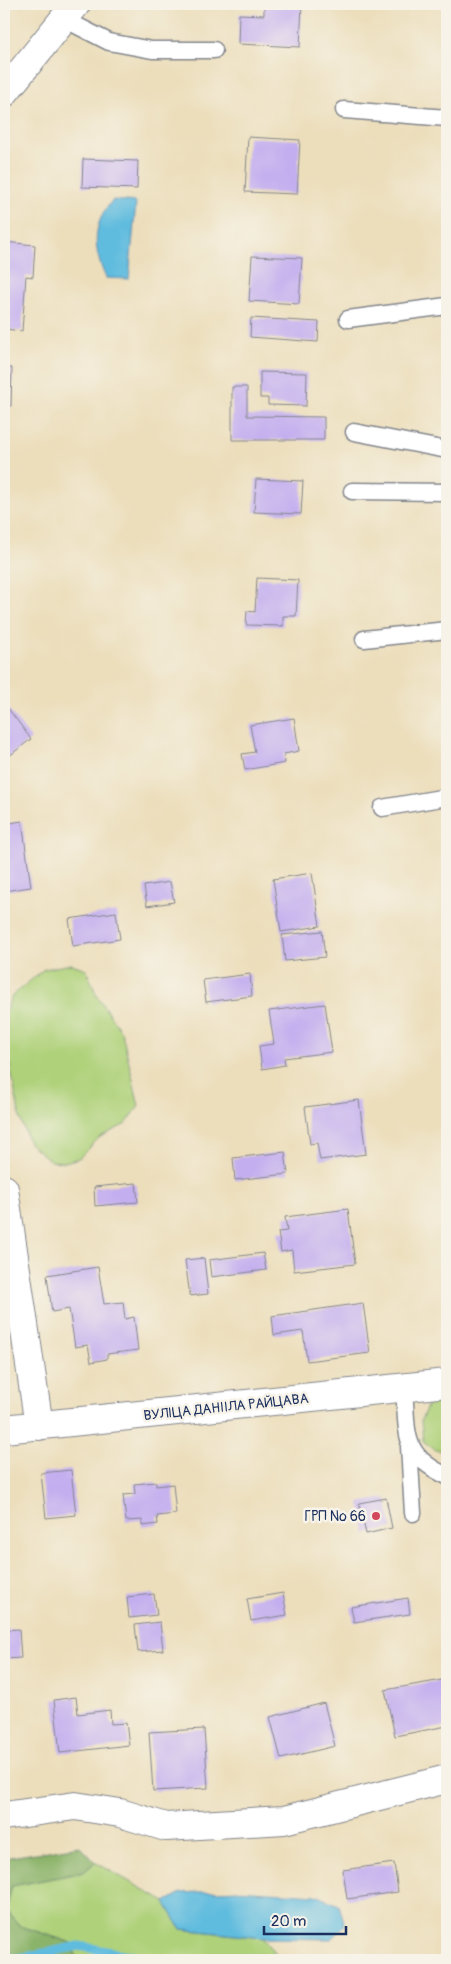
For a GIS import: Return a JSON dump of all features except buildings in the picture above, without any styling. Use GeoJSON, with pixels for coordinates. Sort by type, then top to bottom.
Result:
{"type":"FeatureCollection","features":[{"type":"Feature","properties":{"kind":"street"},"geometry":{"type":"LineString","coordinates":[[4,93],[70,11]]}},
{"type":"Feature","properties":{"kind":"street"},"geometry":{"type":"LineString","coordinates":[[4,1189],[39,1426]]}},
{"type":"Feature","properties":{"kind":"street","name":"ВУЛІЦА ДАНІІЛА РАЙЦАВА"},"geometry":{"type":"LineString","coordinates":[[4,1429],[404,1389],[447,1383]]}},
{"type":"Feature","properties":{"kind":"street"},"geometry":{"type":"LineString","coordinates":[[4,1816],[75,1806],[120,1813],[166,1827],[284,1820],[447,1779]]}},
{"type":"Feature","properties":{"kind":"lane"},"geometry":{"type":"LineString","coordinates":[[70,11],[109,42],[152,50],[214,50]]}},
{"type":"Feature","properties":{"kind":"lane"},"geometry":{"type":"LineString","coordinates":[[344,110],[447,118]]}},
{"type":"Feature","properties":{"kind":"lane"},"geometry":{"type":"LineString","coordinates":[[348,319],[447,306]]}},
{"type":"Feature","properties":{"kind":"lane"},"geometry":{"type":"LineString","coordinates":[[354,432],[447,450]]}},
{"type":"Feature","properties":{"kind":"lane"},"geometry":{"type":"LineString","coordinates":[[352,491],[447,492]]}},
{"type":"Feature","properties":{"kind":"lane"},"geometry":{"type":"LineString","coordinates":[[364,639],[447,630]]}},
{"type":"Feature","properties":{"kind":"lane"},"geometry":{"type":"LineString","coordinates":[[382,808],[447,797]]}},
{"type":"Feature","properties":{"kind":"lane"},"geometry":{"type":"LineString","coordinates":[[404,1389],[412,1513]]}},
{"type":"Feature","properties":{"kind":"lane"},"geometry":{"type":"LineString","coordinates":[[409,1446],[428,1468],[447,1476]]}},
{"type":"Feature","properties":{"kind":"green space"},"geometry":{"type":"Polygon","coordinates":[[[72,964],[86,969],[97,996],[122,1033],[139,1106],[126,1124],[100,1137],[79,1158],[65,1162],[51,1161],[29,1143],[20,1118],[4,1034],[4,1017],[11,997],[44,969],[72,964]]]}},
{"type":"Feature","properties":{"kind":"green space"},"geometry":{"type":"Polygon","coordinates":[[[447,1394],[447,1451],[435,1450],[423,1441],[421,1420],[428,1404],[447,1394]]]}},
{"type":"Feature","properties":{"kind":"green space"},"geometry":{"type":"Polygon","coordinates":[[[80,1846],[95,1862],[84,1872],[12,1886],[6,1910],[20,1926],[72,1943],[77,1960],[4,1960],[4,1858],[80,1846]]]}},
{"type":"Feature","properties":{"kind":"green space"},"geometry":{"type":"Polygon","coordinates":[[[95,1862],[165,1902],[181,1929],[263,1938],[278,1957],[277,1960],[77,1960],[72,1943],[20,1926],[6,1910],[12,1886],[84,1872],[95,1862]]]}},
{"type":"Feature","properties":{"kind":"water"},"geometry":{"type":"Polygon","coordinates":[[[113,200],[136,202],[129,279],[106,278],[99,257],[96,238],[98,228],[101,218],[113,200]]]}},
{"type":"Feature","properties":{"kind":"water"},"geometry":{"type":"Polygon","coordinates":[[[237,1890],[316,1895],[339,1905],[345,1925],[331,1939],[263,1938],[181,1929],[165,1902],[181,1893],[237,1890]]]}},
{"type":"Feature","properties":{"kind":"waterway"},"geometry":{"type":"LineString","coordinates":[[9,1960],[79,1946],[154,1960]]}},
{"type":"Feature","properties":{"kind":"waterway"},"geometry":{"type":"LineString","coordinates":[[208,1960],[270,1958],[277,1960]]}},
{"type":"Feature","properties":{"kind":"place","name":"ГРП № 66"},"geometry":{"type":"Point","coordinates":[376,1516]}}]}
